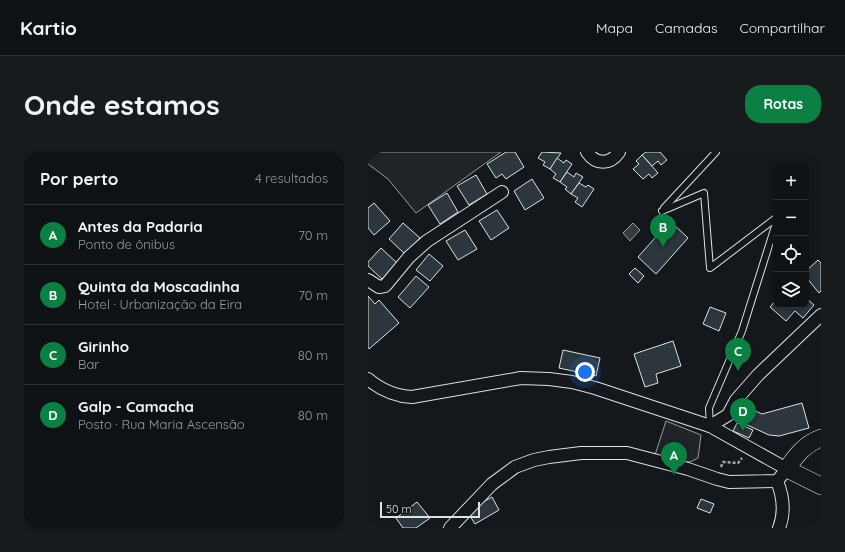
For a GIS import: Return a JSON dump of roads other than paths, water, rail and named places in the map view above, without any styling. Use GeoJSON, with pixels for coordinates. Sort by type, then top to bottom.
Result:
{"type":"FeatureCollection","features":[{"type":"Feature","properties":{"kind":"main road"},"geometry":{"type":"LineString","coordinates":[[821,438],[808,444],[799,451],[782,475],[821,486]]}},
{"type":"Feature","properties":{"kind":"street"},"geometry":{"type":"LineString","coordinates":[[587,152],[598,161],[604,162],[612,160],[619,152]]}},
{"type":"Feature","properties":{"kind":"street"},"geometry":{"type":"LineString","coordinates":[[368,280],[379,287],[385,286],[409,257],[427,241],[502,192]]}},
{"type":"Feature","properties":{"kind":"street"},"geometry":{"type":"LineString","coordinates":[[710,426],[728,415],[736,400],[758,375],[821,315]]}},
{"type":"Feature","properties":{"kind":"street"},"geometry":{"type":"LineString","coordinates":[[368,379],[389,392],[399,396],[412,397],[521,378],[572,382],[595,388],[710,426],[782,475]]}},
{"type":"Feature","properties":{"kind":"street"},"geometry":{"type":"LineString","coordinates":[[450,528],[492,484],[515,467],[534,460],[549,457],[581,453],[626,453],[688,469],[729,482],[782,475]]}},
{"type":"Feature","properties":{"kind":"street"},"geometry":{"type":"LineString","coordinates":[[779,528],[783,502],[782,475]]}},
{"type":"Feature","properties":{"kind":"lane"},"geometry":{"type":"LineString","coordinates":[[716,152],[662,211],[704,193],[710,268],[773,220]]}},
{"type":"Feature","properties":{"kind":"lane"},"geometry":{"type":"LineString","coordinates":[[710,426],[709,408],[742,331],[773,233]]}},
{"type":"Feature","properties":{"kind":"place","name":"Quinta da Moscadinha"},"geometry":{"type":"Point","coordinates":[663,247]}},
{"type":"Feature","properties":{"kind":"place","name":"Girinho"},"geometry":{"type":"Point","coordinates":[738,371]}},
{"type":"Feature","properties":{"kind":"place","name":"Galp - Camacha"},"geometry":{"type":"Point","coordinates":[743,431]}},
{"type":"Feature","properties":{"kind":"place","name":"Antes da Padaria"},"geometry":{"type":"Point","coordinates":[674,475]}}]}
